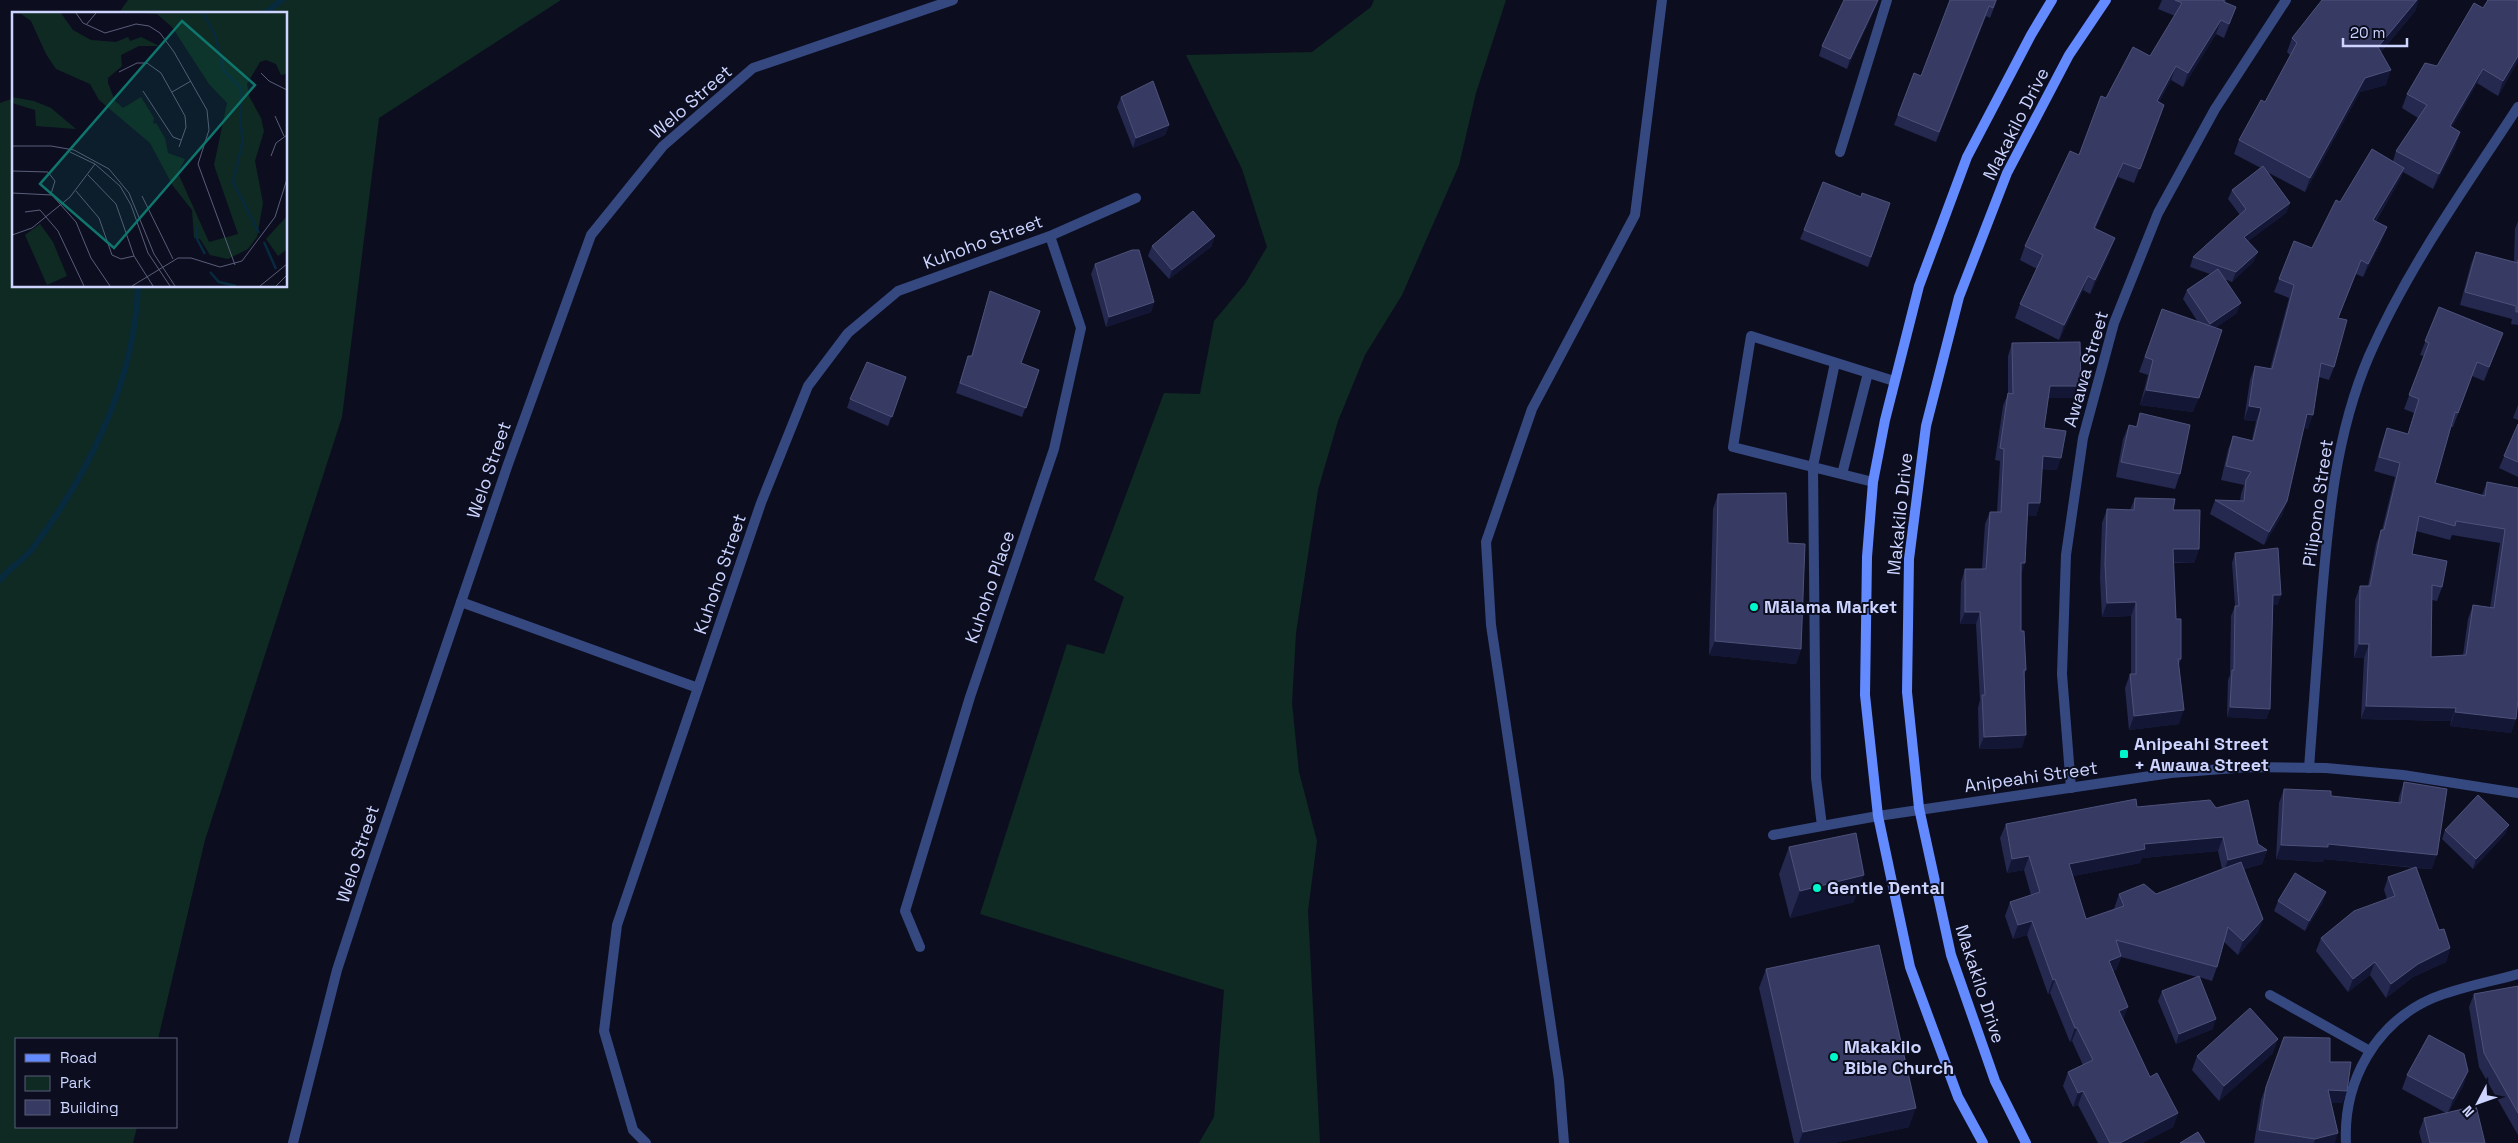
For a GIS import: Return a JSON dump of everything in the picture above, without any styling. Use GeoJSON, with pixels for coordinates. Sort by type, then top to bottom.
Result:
{"type":"FeatureCollection","features":[{"type":"Feature","properties":{"kind":"main road","name":"Makakilo Drive"},"geometry":{"type":"LineString","coordinates":[[1983,1143],[1958,1097],[1910,967],[1878,816],[1866,695],[1867,557],[1873,482],[1894,381],[1918,286],[1967,157],[2030,35],[2052,0]]}},
{"type":"Feature","properties":{"kind":"main road","name":"Makakilo Drive"},"geometry":{"type":"LineString","coordinates":[[2026,1143],[1995,1081],[1951,955],[1919,808],[1907,692],[1909,558],[1926,426],[1959,297],[2007,173],[2070,55],[2106,0]]}},
{"type":"Feature","properties":{"kind":"street","name":"Welo Street"},"geometry":{"type":"LineString","coordinates":[[293,1143],[337,970],[507,467],[591,235],[663,146],[753,68],[954,0]]}},
{"type":"Feature","properties":{"kind":"street"},"geometry":{"type":"LineString","coordinates":[[1564,1143],[1559,1080],[1492,625],[1486,542],[1532,409],[1635,215],[1662,0]]}},
{"type":"Feature","properties":{"kind":"street"},"geometry":{"type":"LineString","coordinates":[[1840,152],[1887,0]]}},
{"type":"Feature","properties":{"kind":"street","name":"Awawa Street"},"geometry":{"type":"LineString","coordinates":[[2071,788],[2062,674],[2066,555],[2083,438],[2114,323],[2158,213],[2215,109],[2286,0]]}},
{"type":"Feature","properties":{"kind":"street","name":"Pilipono Street"},"geometry":{"type":"LineString","coordinates":[[2309,768],[2326,538],[2334,477],[2348,416],[2368,357],[2395,301],[2426,248],[2518,107]]}},
{"type":"Feature","properties":{"kind":"street","name":"Kuhoho Street"},"geometry":{"type":"LineString","coordinates":[[646,1143],[634,1130],[604,1031],[616,925],[761,503],[808,386],[848,333],[898,291],[1050,236],[1136,198]]}},
{"type":"Feature","properties":{"kind":"street","name":"Kuhoho Place"},"geometry":{"type":"LineString","coordinates":[[920,947],[905,911],[970,697],[1054,449],[1081,328],[1050,236]]}},
{"type":"Feature","properties":{"kind":"street"},"geometry":{"type":"LineString","coordinates":[[1873,482],[1733,447],[1751,336],[1894,381]]}},
{"type":"Feature","properties":{"kind":"street"},"geometry":{"type":"LineString","coordinates":[[1822,826],[1816,778],[1813,466],[1835,362]]}},
{"type":"Feature","properties":{"kind":"street"},"geometry":{"type":"LineString","coordinates":[[1842,474],[1868,373]]}},
{"type":"Feature","properties":{"kind":"street"},"geometry":{"type":"LineString","coordinates":[[461,602],[698,688]]}},
{"type":"Feature","properties":{"kind":"street","name":"Anipeahi Street"},"geometry":{"type":"LineString","coordinates":[[1773,835],[1919,808],[2171,773],[2248,767],[2309,768],[2403,775],[2518,793]]}},
{"type":"Feature","properties":{"kind":"street"},"geometry":{"type":"LineString","coordinates":[[2346,1143],[2349,1096],[2354,1080],[2370,1051],[2391,1025],[2418,1006],[2449,993],[2518,974]]}},
{"type":"Feature","properties":{"kind":"street"},"geometry":{"type":"LineString","coordinates":[[2270,995],[2370,1051]]}},
{"type":"Feature","properties":{"kind":"green space"},"geometry":{"type":"Polygon","coordinates":[[[128,0],[561,0],[379,118],[342,417],[205,840],[158,1038],[15,1038],[15,1128],[137,1128],[133,1143],[0,1143],[0,103],[12,99],[12,288],[288,288],[288,12],[119,12],[128,0]]]}},
{"type":"Feature","properties":{"kind":"green space"},"geometry":{"type":"Polygon","coordinates":[[[1374,0],[1506,0],[1476,93],[1459,165],[1402,295],[1365,355],[1338,421],[1318,490],[1296,633],[1292,703],[1299,772],[1317,841],[1308,911],[1320,1143],[1199,1143],[1214,1117],[1224,990],[980,914],[1067,644],[1104,654],[1124,597],[1094,580],[1164,393],[1200,394],[1214,321],[1245,284],[1267,247],[1242,169],[1186,55],[1312,52],[1371,7],[1374,0]]]}},
{"type":"Feature","properties":{"kind":"building"},"geometry":{"type":"Polygon","coordinates":[[[1844,0],[1878,0],[1850,59],[1822,46],[1844,0]]]}},
{"type":"Feature","properties":{"kind":"building"},"geometry":{"type":"Polygon","coordinates":[[[1950,0],[1996,0],[1993,8],[1989,6],[1939,132],[1898,115],[1914,73],[1921,76],[1950,0]]]}},
{"type":"Feature","properties":{"kind":"building"},"geometry":{"type":"Polygon","coordinates":[[[2175,0],[2224,0],[2224,2],[2236,7],[2229,24],[2221,20],[2188,73],[2176,66],[2157,101],[2164,105],[2140,169],[2123,163],[2094,228],[2115,238],[2095,280],[2088,276],[2064,325],[2020,304],[2043,255],[2025,246],[2070,151],[2079,155],[2101,96],[2106,98],[2133,47],[2150,56],[2182,3],[2175,0]]]}},
{"type":"Feature","properties":{"kind":"building"},"geometry":{"type":"Polygon","coordinates":[[[2322,0],[2417,0],[2378,47],[2391,70],[2365,78],[2310,178],[2239,140],[2261,100],[2265,102],[2297,43],[2292,38],[2322,0]]]}},
{"type":"Feature","properties":{"kind":"building"},"geometry":{"type":"Polygon","coordinates":[[[2488,0],[2518,0],[2518,56],[2503,81],[2483,69],[2450,126],[2460,132],[2439,174],[2396,151],[2427,105],[2407,94],[2425,63],[2437,66],[2474,3],[2483,8],[2488,0]]]}},
{"type":"Feature","properties":{"kind":"building"},"geometry":{"type":"Polygon","coordinates":[[[1153,81],[1169,125],[1136,138],[1121,97],[1153,81]]]}},
{"type":"Feature","properties":{"kind":"building"},"geometry":{"type":"Polygon","coordinates":[[[2372,149],[2404,168],[2373,220],[2387,227],[2368,264],[2361,260],[2338,318],[2347,320],[2334,367],[2321,363],[2313,415],[2307,414],[2287,501],[2269,532],[2215,500],[2244,501],[2246,480],[2251,472],[2226,466],[2233,436],[2253,441],[2261,408],[2249,406],[2255,366],[2272,369],[2294,285],[2279,279],[2294,241],[2312,248],[2336,200],[2340,202],[2372,149]]]}},
{"type":"Feature","properties":{"kind":"building"},"geometry":{"type":"Polygon","coordinates":[[[2263,166],[2290,203],[2244,237],[2258,252],[2236,272],[2193,257],[2246,209],[2232,190],[2263,166]]]}},
{"type":"Feature","properties":{"kind":"building"},"geometry":{"type":"Polygon","coordinates":[[[1823,182],[1861,197],[1862,193],[1890,203],[1871,257],[1804,230],[1823,182]]]}},
{"type":"Feature","properties":{"kind":"building"},"geometry":{"type":"Polygon","coordinates":[[[1193,211],[1215,236],[1172,270],[1152,246],[1193,211]]]}},
{"type":"Feature","properties":{"kind":"building"},"geometry":{"type":"Polygon","coordinates":[[[1132,250],[1139,250],[1154,302],[1109,317],[1095,264],[1132,250]]]}},
{"type":"Feature","properties":{"kind":"building"},"geometry":{"type":"Polygon","coordinates":[[[2476,252],[2518,263],[2518,312],[2516,312],[2516,306],[2465,292],[2476,252]]]}},
{"type":"Feature","properties":{"kind":"building"},"geometry":{"type":"Polygon","coordinates":[[[2218,269],[2241,303],[2210,324],[2187,290],[2218,269]]]}},
{"type":"Feature","properties":{"kind":"building"},"geometry":{"type":"Polygon","coordinates":[[[990,291],[1040,311],[1021,363],[1039,370],[1026,408],[960,383],[968,356],[972,356],[990,291]]]}},
{"type":"Feature","properties":{"kind":"building"},"geometry":{"type":"Polygon","coordinates":[[[2439,307],[2503,333],[2489,367],[2477,362],[2458,413],[2455,412],[2435,483],[2485,496],[2487,482],[2518,488],[2518,699],[2516,719],[2455,712],[2456,708],[2366,706],[2369,644],[2359,644],[2360,586],[2370,586],[2381,530],[2384,530],[2400,463],[2379,457],[2387,428],[2408,434],[2419,399],[2409,395],[2429,343],[2425,341],[2439,307]],[[2419,516],[2412,554],[2447,561],[2442,587],[2432,585],[2431,657],[2466,655],[2473,605],[2494,608],[2505,529],[2456,521],[2455,526],[2419,516]]]}},
{"type":"Feature","properties":{"kind":"building"},"geometry":{"type":"Polygon","coordinates":[[[2162,309],[2222,330],[2199,398],[2146,390],[2153,360],[2145,357],[2162,309]]]}},
{"type":"Feature","properties":{"kind":"building"},"geometry":{"type":"Polygon","coordinates":[[[2080,342],[2081,386],[2050,386],[2044,428],[2066,431],[2061,458],[2043,456],[2040,503],[2028,503],[2025,563],[2021,563],[2021,631],[2024,631],[2026,670],[2024,670],[2026,735],[1984,737],[1982,695],[1985,695],[1980,612],[1965,612],[1965,569],[1986,569],[1990,512],[2001,512],[2004,449],[2000,448],[2008,393],[2013,394],[2012,343],[2080,342]]]}},
{"type":"Feature","properties":{"kind":"building"},"geometry":{"type":"Polygon","coordinates":[[[867,362],[906,377],[892,417],[850,399],[867,362]]]}},
{"type":"Feature","properties":{"kind":"building"},"geometry":{"type":"Polygon","coordinates":[[[2140,413],[2190,425],[2180,474],[2121,462],[2129,425],[2137,427],[2140,413]]]}},
{"type":"Feature","properties":{"kind":"building"},"geometry":{"type":"Polygon","coordinates":[[[2518,424],[2518,462],[2504,456],[2518,424]]]}},
{"type":"Feature","properties":{"kind":"building","name":"Mālama Market"},"geometry":{"type":"Polygon","coordinates":[[[1786,493],[1788,543],[1805,544],[1801,649],[1715,641],[1718,494],[1786,493]]]}},
{"type":"Feature","properties":{"kind":"building"},"geometry":{"type":"Polygon","coordinates":[[[2135,498],[2175,499],[2173,510],[2200,510],[2199,549],[2173,549],[2176,619],[2181,619],[2181,659],[2178,659],[2184,710],[2134,716],[2130,674],[2136,674],[2136,602],[2107,603],[2105,564],[2107,509],[2134,510],[2135,498]]]}},
{"type":"Feature","properties":{"kind":"building"},"geometry":{"type":"Polygon","coordinates":[[[2278,548],[2281,595],[2273,595],[2270,709],[2230,707],[2232,670],[2234,670],[2235,606],[2239,606],[2235,553],[2278,548]]]}},
{"type":"Feature","properties":{"kind":"building"},"geometry":{"type":"Polygon","coordinates":[[[2404,782],[2447,789],[2437,855],[2328,844],[2328,847],[2281,845],[2284,789],[2331,791],[2331,796],[2401,803],[2404,782]]]}},
{"type":"Feature","properties":{"kind":"building"},"geometry":{"type":"Polygon","coordinates":[[[2478,795],[2509,825],[2476,859],[2445,830],[2478,795]]]}},
{"type":"Feature","properties":{"kind":"building"},"geometry":{"type":"Polygon","coordinates":[[[2136,799],[2137,807],[2210,800],[2216,808],[2248,800],[2258,844],[2267,850],[2228,860],[2223,837],[2144,844],[2145,849],[2069,864],[2086,919],[2124,906],[2119,894],[2144,884],[2156,894],[2241,862],[2263,919],[2243,941],[2228,927],[2217,967],[2116,940],[2121,956],[2109,961],[2128,1007],[2119,1011],[2150,1077],[2157,1073],[2178,1113],[2120,1143],[2110,1143],[2083,1091],[2078,1093],[2068,1072],[2093,1060],[2077,1028],[2075,1028],[2055,979],[2053,980],[2032,921],[2018,925],[2010,902],[2040,892],[2029,856],[2012,859],[2006,824],[2136,799]]]}},
{"type":"Feature","properties":{"kind":"building"},"geometry":{"type":"Polygon","coordinates":[[[1856,833],[1864,875],[1800,891],[1789,847],[1856,833]]]}},
{"type":"Feature","properties":{"kind":"building"},"geometry":{"type":"Polygon","coordinates":[[[2416,867],[2439,930],[2444,929],[2450,948],[2418,964],[2391,984],[2375,962],[2353,979],[2321,938],[2354,911],[2395,896],[2388,877],[2416,867]]]}},
{"type":"Feature","properties":{"kind":"building"},"geometry":{"type":"Polygon","coordinates":[[[2295,873],[2326,892],[2309,921],[2278,901],[2295,873]]]}},
{"type":"Feature","properties":{"kind":"building","name":"Makakilo Bible Church"},"geometry":{"type":"Polygon","coordinates":[[[1879,945],[1916,1108],[1803,1132],[1766,969],[1879,945]]]}},
{"type":"Feature","properties":{"kind":"building"},"geometry":{"type":"Polygon","coordinates":[[[2199,976],[2216,1019],[2179,1034],[2162,991],[2199,976]]]}},
{"type":"Feature","properties":{"kind":"building"},"geometry":{"type":"Polygon","coordinates":[[[2518,986],[2518,1113],[2484,1053],[2474,994],[2518,986]]]}},
{"type":"Feature","properties":{"kind":"building"},"geometry":{"type":"Polygon","coordinates":[[[2250,1008],[2278,1039],[2224,1086],[2197,1056],[2250,1008]]]}},
{"type":"Feature","properties":{"kind":"building"},"geometry":{"type":"Polygon","coordinates":[[[2429,1035],[2464,1054],[2468,1071],[2453,1099],[2407,1075],[2429,1035]]]}},
{"type":"Feature","properties":{"kind":"building"},"geometry":{"type":"Polygon","coordinates":[[[2284,1037],[2330,1038],[2330,1062],[2351,1062],[2347,1091],[2328,1090],[2338,1133],[2315,1139],[2259,1130],[2266,1087],[2284,1037]]]}},
{"type":"Feature","properties":{"kind":"building"},"geometry":{"type":"Polygon","coordinates":[[[2476,1106],[2485,1143],[2430,1143],[2424,1118],[2476,1106]]]}},
{"type":"Feature","properties":{"kind":"building"},"geometry":{"type":"Polygon","coordinates":[[[2198,1132],[2205,1143],[2180,1143],[2198,1132]]]}},
{"type":"Feature","properties":{"kind":"waterway"},"geometry":{"type":"LineString","coordinates":[[267,12],[282,0]]}},
{"type":"Feature","properties":{"kind":"waterway"},"geometry":{"type":"LineString","coordinates":[[0,580],[33,548],[73,489],[90,457],[118,391],[128,356],[135,321],[138,288]]}},
{"type":"Feature","properties":{"kind":"place","name":"Mālama Market"},"geometry":{"type":"Point","coordinates":[1754,607]}},
{"type":"Feature","properties":{"kind":"place","name":"Anipeahi Street + Awawa Street"},"geometry":{"type":"Point","coordinates":[2124,754]}},
{"type":"Feature","properties":{"kind":"place","name":"Gentle Dental"},"geometry":{"type":"Point","coordinates":[1817,888]}},
{"type":"Feature","properties":{"kind":"place","name":"Makakilo Bible Church"},"geometry":{"type":"Point","coordinates":[1834,1057]}}]}
